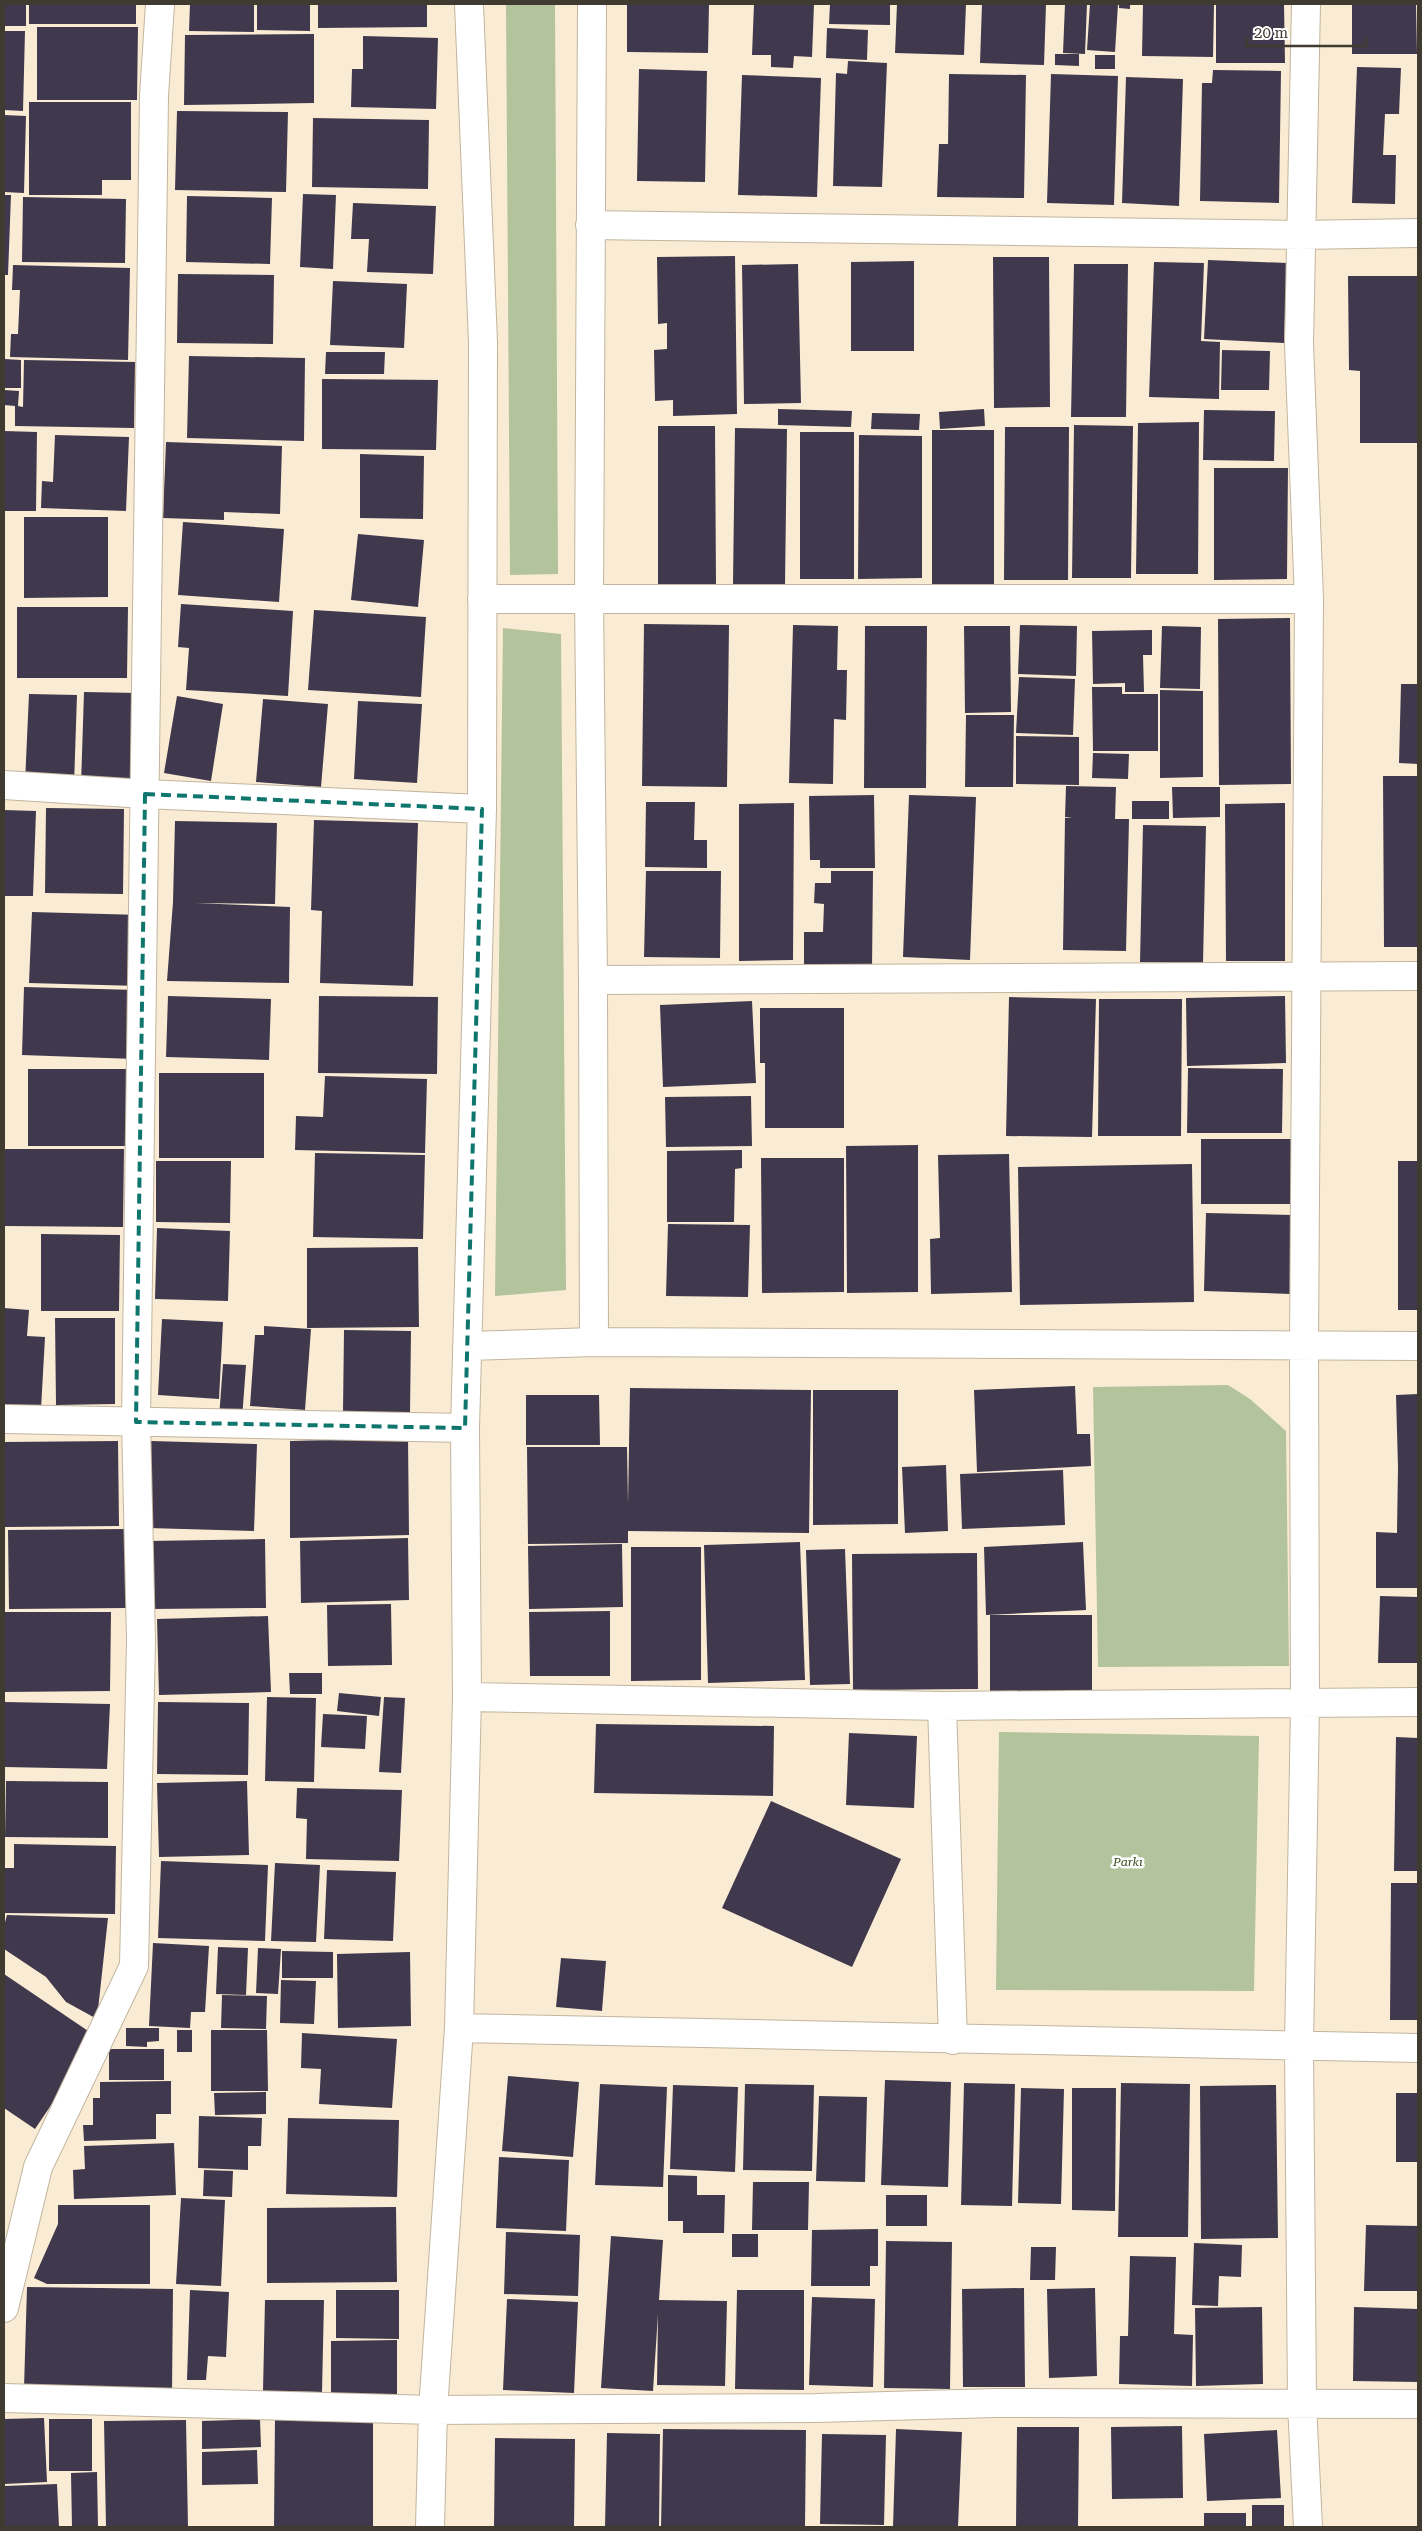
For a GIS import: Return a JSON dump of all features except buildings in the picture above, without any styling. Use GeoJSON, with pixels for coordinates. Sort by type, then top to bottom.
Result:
{"type":"FeatureCollection","features":[{"type":"Feature","properties":{"kind":"street"},"geometry":{"type":"LineString","coordinates":[[4,2308],[38,2167],[134,1966],[141,1640],[136,1422],[144,794],[154,96],[160,4]]}},
{"type":"Feature","properties":{"kind":"street"},"geometry":{"type":"LineString","coordinates":[[430,2527],[433,2410],[459,2028],[467,1697],[465,1428],[482,809],[483,342],[469,4]]}},
{"type":"Feature","properties":{"kind":"street"},"geometry":{"type":"LineString","coordinates":[[592,4],[589,599],[594,1342]]}},
{"type":"Feature","properties":{"kind":"street"},"geometry":{"type":"LineString","coordinates":[[1306,4],[1299,344],[1309,600],[1304,1347],[1305,1704],[1299,2047],[1302,2404],[1308,2527]]}},
{"type":"Feature","properties":{"kind":"street"},"geometry":{"type":"LineString","coordinates":[[590,225],[1300,235],[1418,233]]}},
{"type":"Feature","properties":{"kind":"street"},"geometry":{"type":"LineString","coordinates":[[482,599],[1309,600]]}},
{"type":"Feature","properties":{"kind":"street"},"geometry":{"type":"LineString","coordinates":[[4,785],[144,794],[482,809]]}},
{"type":"Feature","properties":{"kind":"street"},"geometry":{"type":"LineString","coordinates":[[593,980],[1418,976]]}},
{"type":"Feature","properties":{"kind":"street"},"geometry":{"type":"LineString","coordinates":[[467,1346],[594,1342],[1304,1347],[1418,1346]]}},
{"type":"Feature","properties":{"kind":"street"},"geometry":{"type":"LineString","coordinates":[[4,1419],[465,1428]]}},
{"type":"Feature","properties":{"kind":"street"},"geometry":{"type":"LineString","coordinates":[[467,1697],[942,1706],[1418,1702]]}},
{"type":"Feature","properties":{"kind":"street"},"geometry":{"type":"LineString","coordinates":[[942,1706],[953,2040]]}},
{"type":"Feature","properties":{"kind":"street"},"geometry":{"type":"LineString","coordinates":[[459,2028],[953,2040],[1418,2048]]}},
{"type":"Feature","properties":{"kind":"street"},"geometry":{"type":"LineString","coordinates":[[4,2398],[433,2410],[807,2408],[996,2403],[1418,2404]]}},
{"type":"Feature","properties":{"kind":"highlighted area"},"geometry":{"type":"Polygon","coordinates":[[[145,794],[482,809],[465,1428],[136,1422],[145,794]]]}},
{"type":"Feature","properties":{"kind":"green space"},"geometry":{"type":"Polygon","coordinates":[[[506,4],[555,4],[558,574],[510,575],[506,4]]]}},
{"type":"Feature","properties":{"kind":"green space"},"geometry":{"type":"Polygon","coordinates":[[[503,628],[561,634],[566,1290],[495,1296],[503,628]]]}},
{"type":"Feature","properties":{"kind":"green space"},"geometry":{"type":"Polygon","coordinates":[[[1228,1385],[1250,1399],[1286,1431],[1289,1666],[1098,1667],[1093,1387],[1228,1385]]]}},
{"type":"Feature","properties":{"kind":"green space","name":"Parkı"},"geometry":{"type":"Polygon","coordinates":[[[999,1732],[1259,1736],[1254,1991],[996,1990],[999,1732]]]}}]}
